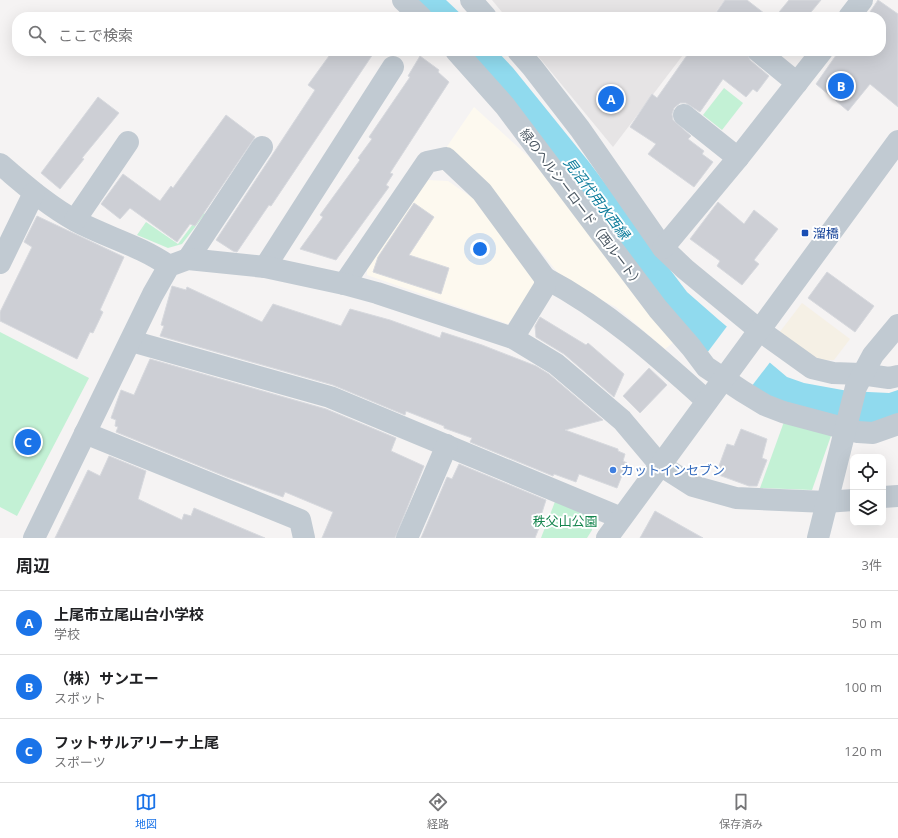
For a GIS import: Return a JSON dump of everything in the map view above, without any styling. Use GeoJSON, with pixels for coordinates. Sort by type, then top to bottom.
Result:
{"type":"FeatureCollection","features":[{"type":"Feature","properties":{"kind":"street"},"geometry":{"type":"LineString","coordinates":[[403,0],[416,12]]}},
{"type":"Feature","properties":{"kind":"street"},"geometry":{"type":"LineString","coordinates":[[471,0],[482,12]]}},
{"type":"Feature","properties":{"kind":"street"},"geometry":{"type":"LineString","coordinates":[[853,12],[862,0]]}},
{"type":"Feature","properties":{"kind":"street","name":"緑のヘルシーロード（西ルート）"},"geometry":{"type":"LineString","coordinates":[[460,56],[505,106],[654,303],[691,347],[719,373],[742,391],[765,405],[783,412],[846,430]]}},
{"type":"Feature","properties":{"kind":"street"},"geometry":{"type":"LineString","coordinates":[[522,56],[580,129],[663,248],[755,335],[812,368],[859,380],[898,376]]}},
{"type":"Feature","properties":{"kind":"street"},"geometry":{"type":"LineString","coordinates":[[764,56],[797,83]]}},
{"type":"Feature","properties":{"kind":"street"},"geometry":{"type":"LineString","coordinates":[[663,248],[738,158],[818,56]]}},
{"type":"Feature","properties":{"kind":"street"},"geometry":{"type":"LineString","coordinates":[[265,267],[394,67]]}},
{"type":"Feature","properties":{"kind":"street"},"geometry":{"type":"LineString","coordinates":[[684,115],[738,158]]}},
{"type":"Feature","properties":{"kind":"street"},"geometry":{"type":"LineString","coordinates":[[607,538],[707,401],[719,373],[755,335],[898,140]]}},
{"type":"Feature","properties":{"kind":"street"},"geometry":{"type":"LineString","coordinates":[[75,220],[128,142]]}},
{"type":"Feature","properties":{"kind":"street"},"geometry":{"type":"LineString","coordinates":[[34,538],[153,294],[179,263],[262,147]]}},
{"type":"Feature","properties":{"kind":"street"},"geometry":{"type":"LineString","coordinates":[[344,284],[427,162],[446,158],[482,192],[545,278],[570,291],[613,320],[707,401]]}},
{"type":"Feature","properties":{"kind":"street"},"geometry":{"type":"LineString","coordinates":[[0,164],[34,193],[75,220],[155,256],[179,263],[265,267],[344,284],[377,293],[513,338],[556,364],[622,420],[660,465],[693,486],[736,498],[826,502],[850,500]]}},
{"type":"Feature","properties":{"kind":"street"},"geometry":{"type":"LineString","coordinates":[[0,263],[34,193]]}},
{"type":"Feature","properties":{"kind":"street"},"geometry":{"type":"LineString","coordinates":[[513,338],[545,286],[545,278]]}},
{"type":"Feature","properties":{"kind":"street"},"geometry":{"type":"LineString","coordinates":[[818,538],[826,502],[859,380],[873,355],[898,324]]}},
{"type":"Feature","properties":{"kind":"street"},"geometry":{"type":"LineString","coordinates":[[131,340],[330,397],[621,518]]}},
{"type":"Feature","properties":{"kind":"street"},"geometry":{"type":"LineString","coordinates":[[846,430],[873,433],[898,424]]}},
{"type":"Feature","properties":{"kind":"street"},"geometry":{"type":"LineString","coordinates":[[86,433],[300,520],[304,538]]}},
{"type":"Feature","properties":{"kind":"street"},"geometry":{"type":"LineString","coordinates":[[407,538],[447,445]]}},
{"type":"Feature","properties":{"kind":"street"},"geometry":{"type":"LineString","coordinates":[[886,497],[898,496]]}},
{"type":"Feature","properties":{"kind":"shaded area"},"geometry":{"type":"Polygon","coordinates":[[[492,0],[725,0],[716,12],[502,12],[492,0]]]}},
{"type":"Feature","properties":{"kind":"shaded area"},"geometry":{"type":"Polygon","coordinates":[[[538,56],[682,56],[613,147],[538,56]]]}},
{"type":"Feature","properties":{"kind":"shaded area"},"geometry":{"type":"Polygon","coordinates":[[[474,107],[530,158],[674,342],[665,349],[616,307],[566,283],[490,188],[446,148],[474,107]]]}},
{"type":"Feature","properties":{"kind":"shaded area"},"geometry":{"type":"Polygon","coordinates":[[[428,180],[448,181],[474,199],[538,285],[508,324],[367,275],[367,261],[428,180]]]}},
{"type":"Feature","properties":{"kind":"green space"},"geometry":{"type":"Polygon","coordinates":[[[724,88],[743,103],[722,130],[703,115],[724,88]]]}},
{"type":"Feature","properties":{"kind":"green space"},"geometry":{"type":"Polygon","coordinates":[[[202,212],[205,214],[182,244],[168,248],[137,235],[146,222],[178,244],[202,212]]]}},
{"type":"Feature","properties":{"kind":"green space"},"geometry":{"type":"Polygon","coordinates":[[[0,332],[89,378],[17,516],[0,507],[0,332]]]}},
{"type":"Feature","properties":{"kind":"green space"},"geometry":{"type":"Polygon","coordinates":[[[785,419],[832,433],[812,490],[760,488],[785,419]]]}},
{"type":"Feature","properties":{"kind":"green space","name":"秩父山公園"},"geometry":{"type":"Polygon","coordinates":[[[556,499],[590,515],[592,530],[587,538],[541,538],[556,499]]]}},
{"type":"Feature","properties":{"kind":"sand"},"geometry":{"type":"Polygon","coordinates":[[[802,303],[850,339],[834,360],[814,361],[779,333],[802,303]]]}},
{"type":"Feature","properties":{"kind":"water"},"geometry":{"type":"Polygon","coordinates":[[[408,0],[446,0],[459,12],[421,12],[408,0]]]}},
{"type":"Feature","properties":{"kind":"water","name":"見沼代用水西縁"},"geometry":{"type":"Polygon","coordinates":[[[465,56],[502,56],[589,162],[687,292],[719,320],[787,377],[804,383],[848,391],[889,393],[898,390],[898,420],[861,425],[770,399],[699,345],[465,56]]]}},
{"type":"Feature","properties":{"kind":"pier"},"geometry":{"type":"Polygon","coordinates":[[[728,325],[771,361],[751,387],[707,353],[728,325]]]}},
{"type":"Feature","properties":{"kind":"building"},"geometry":{"type":"Polygon","coordinates":[[[725,0],[747,0],[763,12],[717,12],[725,0]]]}},
{"type":"Feature","properties":{"kind":"building"},"geometry":{"type":"Polygon","coordinates":[[[789,0],[821,0],[811,12],[779,12],[789,0]]]}},
{"type":"Feature","properties":{"kind":"building"},"geometry":{"type":"Polygon","coordinates":[[[878,0],[898,14],[898,107],[870,84],[848,111],[816,84],[836,56],[886,56],[886,12],[870,12],[878,0]]]}},
{"type":"Feature","properties":{"kind":"building"},"geometry":{"type":"Polygon","coordinates":[[[329,56],[372,56],[271,206],[269,205],[237,252],[233,251],[216,240],[315,90],[308,85],[329,56]]]}},
{"type":"Feature","properties":{"kind":"building"},"geometry":{"type":"Polygon","coordinates":[[[420,56],[439,70],[438,72],[449,82],[390,173],[393,174],[386,185],[389,187],[336,260],[300,249],[323,217],[320,215],[360,160],[358,158],[372,139],[369,137],[410,77],[408,76],[420,56]]]}},
{"type":"Feature","properties":{"kind":"building"},"geometry":{"type":"Polygon","coordinates":[[[686,56],[748,56],[750,60],[769,76],[757,92],[753,89],[746,97],[723,79],[700,112],[686,103],[680,103],[674,108],[672,114],[673,120],[691,136],[688,139],[704,151],[702,154],[713,162],[694,187],[648,154],[656,144],[630,127],[652,94],[657,98],[686,56]]]}},
{"type":"Feature","properties":{"kind":"building"},"geometry":{"type":"Polygon","coordinates":[[[98,97],[119,113],[82,158],[84,159],[60,189],[41,173],[98,97]]]}},
{"type":"Feature","properties":{"kind":"building"},"geometry":{"type":"Polygon","coordinates":[[[226,115],[255,137],[195,226],[190,224],[177,242],[130,208],[120,219],[101,204],[123,174],[160,201],[171,186],[173,188],[226,115]]]}},
{"type":"Feature","properties":{"kind":"building"},"geometry":{"type":"Polygon","coordinates":[[[718,202],[744,224],[754,210],[778,229],[754,260],[759,264],[742,285],[717,266],[720,261],[690,239],[718,202]]]}},
{"type":"Feature","properties":{"kind":"building"},"geometry":{"type":"Polygon","coordinates":[[[414,203],[434,217],[409,255],[449,268],[441,294],[373,272],[378,257],[414,203]]]}},
{"type":"Feature","properties":{"kind":"building"},"geometry":{"type":"Polygon","coordinates":[[[37,216],[124,257],[100,310],[103,312],[93,333],[90,332],[77,359],[0,321],[0,312],[32,247],[24,242],[37,216]]]}},
{"type":"Feature","properties":{"kind":"building"},"geometry":{"type":"Polygon","coordinates":[[[827,272],[874,306],[855,332],[808,298],[827,272]]]}},
{"type":"Feature","properties":{"kind":"building"},"geometry":{"type":"Polygon","coordinates":[[[172,286],[186,290],[187,287],[262,322],[273,304],[341,326],[350,309],[390,320],[440,338],[442,332],[482,345],[536,366],[549,374],[603,420],[565,430],[618,449],[618,451],[625,454],[623,461],[627,463],[617,488],[579,474],[576,482],[554,474],[553,476],[470,442],[472,438],[444,428],[444,426],[406,411],[405,415],[333,385],[160,336],[164,326],[161,325],[172,286]]]}},
{"type":"Feature","properties":{"kind":"building"},"geometry":{"type":"Polygon","coordinates":[[[540,317],[586,345],[588,343],[624,374],[614,397],[564,354],[536,337],[535,326],[540,317]]]}},
{"type":"Feature","properties":{"kind":"building"},"geometry":{"type":"Polygon","coordinates":[[[150,359],[326,409],[396,438],[391,451],[424,466],[395,538],[322,538],[333,512],[285,492],[283,497],[227,477],[116,432],[118,427],[115,426],[116,420],[111,418],[121,390],[134,395],[150,359]]]}},
{"type":"Feature","properties":{"kind":"building"},"geometry":{"type":"Polygon","coordinates":[[[649,368],[667,385],[640,413],[623,396],[649,368]]]}},
{"type":"Feature","properties":{"kind":"building"},"geometry":{"type":"Polygon","coordinates":[[[741,429],[767,439],[762,458],[767,460],[757,486],[749,486],[716,474],[727,444],[734,446],[741,429]]]}},
{"type":"Feature","properties":{"kind":"building"},"geometry":{"type":"Polygon","coordinates":[[[109,456],[146,471],[138,499],[182,520],[184,514],[191,516],[194,508],[265,538],[55,538],[88,470],[100,476],[109,456]]]}},
{"type":"Feature","properties":{"kind":"building"},"geometry":{"type":"Polygon","coordinates":[[[459,464],[546,500],[539,522],[541,523],[535,538],[421,538],[447,477],[452,479],[459,464]]]}},
{"type":"Feature","properties":{"kind":"building"},"geometry":{"type":"Polygon","coordinates":[[[655,511],[703,538],[640,538],[655,511]]]}},
{"type":"Feature","properties":{"kind":"place","name":"（株）サンエー"},"geometry":{"type":"Point","coordinates":[841,86]}},
{"type":"Feature","properties":{"kind":"place","name":"上尾市立尾山台小学校"},"geometry":{"type":"Point","coordinates":[611,99]}},
{"type":"Feature","properties":{"kind":"place","name":"溜橋"},"geometry":{"type":"Point","coordinates":[805,233]}},
{"type":"Feature","properties":{"kind":"place","name":"フットサルアリーナ上尾"},"geometry":{"type":"Point","coordinates":[28,442]}},
{"type":"Feature","properties":{"kind":"place","name":"カットインセブン"},"geometry":{"type":"Point","coordinates":[613,470]}}]}
